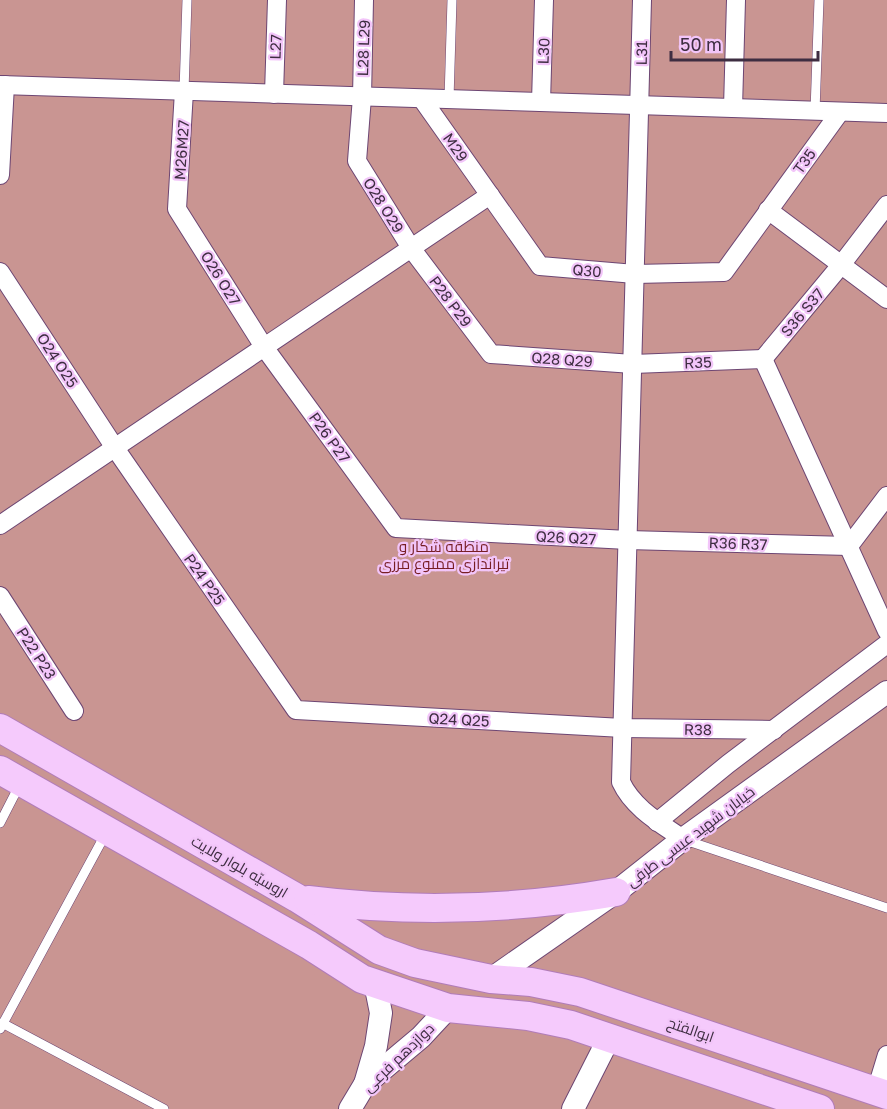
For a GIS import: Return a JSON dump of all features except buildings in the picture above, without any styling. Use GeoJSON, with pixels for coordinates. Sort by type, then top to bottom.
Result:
{"type":"FeatureCollection","features":[{"type":"Feature","properties":{"kind":"main road","name":"اروسیّه بلوار ولایت"},"geometry":{"type":"LineString","coordinates":[[0,728],[297,898],[380,950],[415,963],[491,979]]}},
{"type":"Feature","properties":{"kind":"main road"},"geometry":{"type":"LineString","coordinates":[[17,780],[45,775],[50,757]]}},
{"type":"Feature","properties":{"kind":"main road"},"geometry":{"type":"LineString","coordinates":[[17,780],[309,945],[362,979],[448,1008],[528,1016],[571,1025],[820,1109]]}},
{"type":"Feature","properties":{"kind":"main road"},"geometry":{"type":"LineString","coordinates":[[99,826],[89,811],[98,794],[106,790]]}},
{"type":"Feature","properties":{"kind":"main road"},"geometry":{"type":"LineString","coordinates":[[297,898],[388,908],[434,909],[525,906],[616,892]]}},
{"type":"Feature","properties":{"kind":"main road"},"geometry":{"type":"LineString","coordinates":[[448,1008],[491,979]]}},
{"type":"Feature","properties":{"kind":"main road","name":"ابوالفتح"},"geometry":{"type":"LineString","coordinates":[[491,979],[531,982],[580,992],[881,1093]]}},
{"type":"Feature","properties":{"kind":"street","name":"L27"},"geometry":{"type":"LineString","coordinates":[[274,94],[277,0]]}},
{"type":"Feature","properties":{"kind":"street","name":"L28 L29"},"geometry":{"type":"LineString","coordinates":[[357,161],[362,97],[364,0]]}},
{"type":"Feature","properties":{"kind":"street","name":"L30"},"geometry":{"type":"LineString","coordinates":[[541,102],[544,0]]}},
{"type":"Feature","properties":{"kind":"street","name":"L31"},"geometry":{"type":"LineString","coordinates":[[642,0],[621,782],[628,796],[657,822],[683,839]]}},
{"type":"Feature","properties":{"kind":"street"},"geometry":{"type":"LineString","coordinates":[[733,108],[736,0]]}},
{"type":"Feature","properties":{"kind":"street"},"geometry":{"type":"LineString","coordinates":[[0,175],[2,85],[887,113]]}},
{"type":"Feature","properties":{"kind":"street","name":"M26M27"},"geometry":{"type":"LineString","coordinates":[[177,209],[184,91]]}},
{"type":"Feature","properties":{"kind":"street","name":"M29"},"geometry":{"type":"LineString","coordinates":[[422,99],[540,266]]}},
{"type":"Feature","properties":{"kind":"street","name":"T35"},"geometry":{"type":"LineString","coordinates":[[724,273],[840,112]]}},
{"type":"Feature","properties":{"kind":"street","name":"O28 O29"},"geometry":{"type":"LineString","coordinates":[[357,161],[411,248]]}},
{"type":"Feature","properties":{"kind":"street"},"geometry":{"type":"LineString","coordinates":[[0,525],[490,195]]}},
{"type":"Feature","properties":{"kind":"street","name":"S36 S37"},"geometry":{"type":"LineString","coordinates":[[763,359],[842,265],[887,205]]}},
{"type":"Feature","properties":{"kind":"street","name":"O26 O27"},"geometry":{"type":"LineString","coordinates":[[177,209],[264,347]]}},
{"type":"Feature","properties":{"kind":"street"},"geometry":{"type":"LineString","coordinates":[[768,210],[887,299]]}},
{"type":"Feature","properties":{"kind":"street","name":"P28 P29"},"geometry":{"type":"LineString","coordinates":[[411,248],[491,354]]}},
{"type":"Feature","properties":{"kind":"street","name":"Q30"},"geometry":{"type":"LineString","coordinates":[[540,266],[635,274],[724,273]]}},
{"type":"Feature","properties":{"kind":"street","name":"O24 O25"},"geometry":{"type":"LineString","coordinates":[[0,272],[115,448]]}},
{"type":"Feature","properties":{"kind":"street","name":"P26 P27"},"geometry":{"type":"LineString","coordinates":[[264,347],[396,528]]}},
{"type":"Feature","properties":{"kind":"street","name":"Q28 Q29"},"geometry":{"type":"LineString","coordinates":[[491,354],[633,364]]}},
{"type":"Feature","properties":{"kind":"street"},"geometry":{"type":"LineString","coordinates":[[763,359],[887,631]]}},
{"type":"Feature","properties":{"kind":"street","name":"R35"},"geometry":{"type":"LineString","coordinates":[[633,364],[763,359]]}},
{"type":"Feature","properties":{"kind":"street","name":"P24 P25"},"geometry":{"type":"LineString","coordinates":[[115,448],[296,710]]}},
{"type":"Feature","properties":{"kind":"street"},"geometry":{"type":"LineString","coordinates":[[849,546],[887,496]]}},
{"type":"Feature","properties":{"kind":"street","name":"Q26 Q27"},"geometry":{"type":"LineString","coordinates":[[396,528],[628,540]]}},
{"type":"Feature","properties":{"kind":"street","name":"R36 R37"},"geometry":{"type":"LineString","coordinates":[[628,540],[849,546]]}},
{"type":"Feature","properties":{"kind":"street","name":"P22 P23"},"geometry":{"type":"LineString","coordinates":[[0,596],[74,711]]}},
{"type":"Feature","properties":{"kind":"street"},"geometry":{"type":"LineString","coordinates":[[657,822],[887,644]]}},
{"type":"Feature","properties":{"kind":"street","name":"خیابان شهید عیسی طرفی"},"geometry":{"type":"LineString","coordinates":[[491,979],[616,892],[683,839],[887,692]]}},
{"type":"Feature","properties":{"kind":"street","name":"Q24 Q25"},"geometry":{"type":"LineString","coordinates":[[296,710],[623,728]]}},
{"type":"Feature","properties":{"kind":"street","name":"R38"},"geometry":{"type":"LineString","coordinates":[[623,728],[774,730]]}},
{"type":"Feature","properties":{"kind":"street"},"geometry":{"type":"LineString","coordinates":[[365,1084],[376,1046],[381,1013],[375,983]]}},
{"type":"Feature","properties":{"kind":"street","name":"دوازدهم فرعی"},"geometry":{"type":"LineString","coordinates":[[350,1109],[365,1084],[421,1037],[448,1008]]}},
{"type":"Feature","properties":{"kind":"street"},"geometry":{"type":"LineString","coordinates":[[573,1109],[609,1038]]}},
{"type":"Feature","properties":{"kind":"street"},"geometry":{"type":"LineString","coordinates":[[881,1093],[887,1055]]}},
{"type":"Feature","properties":{"kind":"lane"},"geometry":{"type":"LineString","coordinates":[[184,91],[187,0]]}},
{"type":"Feature","properties":{"kind":"lane"},"geometry":{"type":"LineString","coordinates":[[449,99],[452,0]]}},
{"type":"Feature","properties":{"kind":"lane"},"geometry":{"type":"LineString","coordinates":[[815,111],[819,0]]}},
{"type":"Feature","properties":{"kind":"lane"},"geometry":{"type":"LineString","coordinates":[[0,823],[17,780]]}},
{"type":"Feature","properties":{"kind":"lane"},"geometry":{"type":"LineString","coordinates":[[99,826],[1,1026],[164,1109]]}},
{"type":"Feature","properties":{"kind":"lane"},"geometry":{"type":"LineString","coordinates":[[683,839],[887,908]]}},
{"type":"Feature","properties":{"kind":"green space","name":"منطقه شکار و تیراندازی ممنوع مرزی"},"geometry":{"type":"Polygon","coordinates":[[[0,0],[887,0],[887,1109],[0,1109],[0,0]]]}}]}
